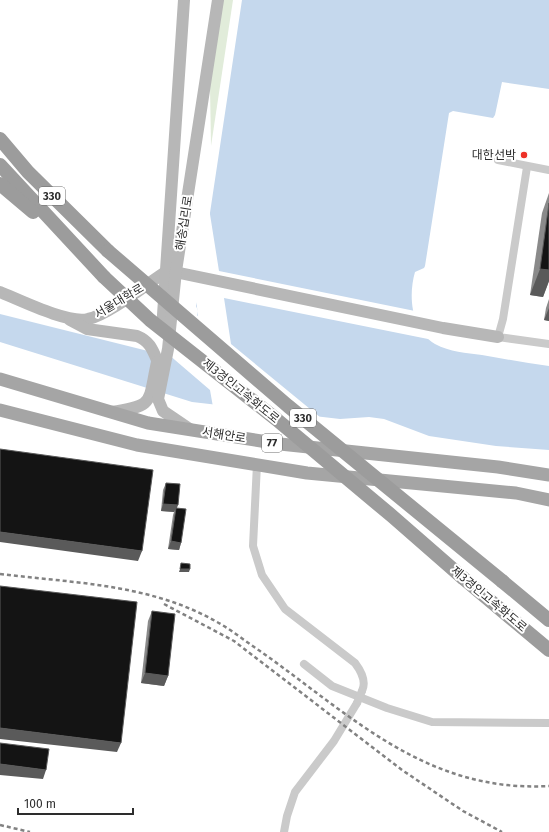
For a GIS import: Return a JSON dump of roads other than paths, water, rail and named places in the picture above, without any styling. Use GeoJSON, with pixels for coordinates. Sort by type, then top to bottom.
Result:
{"type":"FeatureCollection","features":[{"type":"Feature","properties":{"kind":"highway","name":"제3경인고속화도로"},"geometry":{"type":"LineString","coordinates":[[0,139],[28,172],[108,251],[288,406],[549,620]]}},
{"type":"Feature","properties":{"kind":"highway","name":"제3경인고속화도로"},"geometry":{"type":"LineString","coordinates":[[0,165],[89,261],[150,320],[276,419],[549,650]]}},
{"type":"Feature","properties":{"kind":"highway"},"geometry":{"type":"LineString","coordinates":[[0,184],[89,261]]}},
{"type":"Feature","properties":{"kind":"main road","name":"해송십리로"},"geometry":{"type":"LineString","coordinates":[[184,0],[176,97],[168,349],[158,399],[163,411],[192,430]]}},
{"type":"Feature","properties":{"kind":"main road","name":"해송십리로"},"geometry":{"type":"LineString","coordinates":[[111,412],[136,409],[143,406],[149,398],[158,360],[171,271],[218,0]]}},
{"type":"Feature","properties":{"kind":"main road"},"geometry":{"type":"LineString","coordinates":[[171,271],[443,328],[498,337]]}},
{"type":"Feature","properties":{"kind":"main road","name":"서울대학로"},"geometry":{"type":"LineString","coordinates":[[0,292],[69,319],[88,320],[102,314],[171,271]]}},
{"type":"Feature","properties":{"kind":"main road"},"geometry":{"type":"LineString","coordinates":[[69,319],[87,329],[137,336],[144,339],[151,345],[158,360]]}},
{"type":"Feature","properties":{"kind":"main road","name":"서해안로"},"geometry":{"type":"LineString","coordinates":[[0,379],[148,423],[280,444],[490,466],[549,475]]}},
{"type":"Feature","properties":{"kind":"main road","name":"서해안로"},"geometry":{"type":"LineString","coordinates":[[0,410],[137,445],[307,473],[516,493],[549,500]]}},
{"type":"Feature","properties":{"kind":"street"},"geometry":{"type":"LineString","coordinates":[[498,160],[527,167],[549,170]]}},
{"type":"Feature","properties":{"kind":"street"},"geometry":{"type":"LineString","coordinates":[[527,167],[503,319],[498,337],[549,344]]}},
{"type":"Feature","properties":{"kind":"street"},"geometry":{"type":"LineString","coordinates":[[257,464],[253,546],[262,575],[285,609],[355,663],[362,672],[364,688],[334,741],[296,792],[287,816],[284,832]]}},
{"type":"Feature","properties":{"kind":"street"},"geometry":{"type":"LineString","coordinates":[[304,664],[332,686],[387,708],[432,722],[549,723]]}},
{"type":"Feature","properties":{"kind":"water"},"geometry":{"type":"Polygon","coordinates":[[[242,0],[549,0],[549,89],[502,82],[495,115],[493,118],[453,111],[449,113],[425,266],[424,268],[415,272],[412,302],[416,321],[427,338],[435,344],[458,352],[549,366],[549,450],[496,446],[429,436],[384,419],[369,417],[340,419],[192,402],[0,342],[0,314],[188,361],[198,311],[196,306],[198,298],[215,292],[223,283],[205,246],[242,0]]]}},
{"type":"Feature","properties":{"kind":"railway"},"geometry":{"type":"LineString","coordinates":[[0,574],[112,587],[139,592],[192,609],[234,632],[360,724],[393,746],[428,764],[465,777],[505,785],[549,786]]}},
{"type":"Feature","properties":{"kind":"railway"},"geometry":{"type":"LineString","coordinates":[[164,604],[234,641],[402,770],[463,811],[502,832]]}},
{"type":"Feature","properties":{"kind":"railway"},"geometry":{"type":"LineString","coordinates":[[0,825],[30,832]]}},
{"type":"Feature","properties":{"kind":"place","name":"대한선박"},"geometry":{"type":"Point","coordinates":[524,155]}}]}
